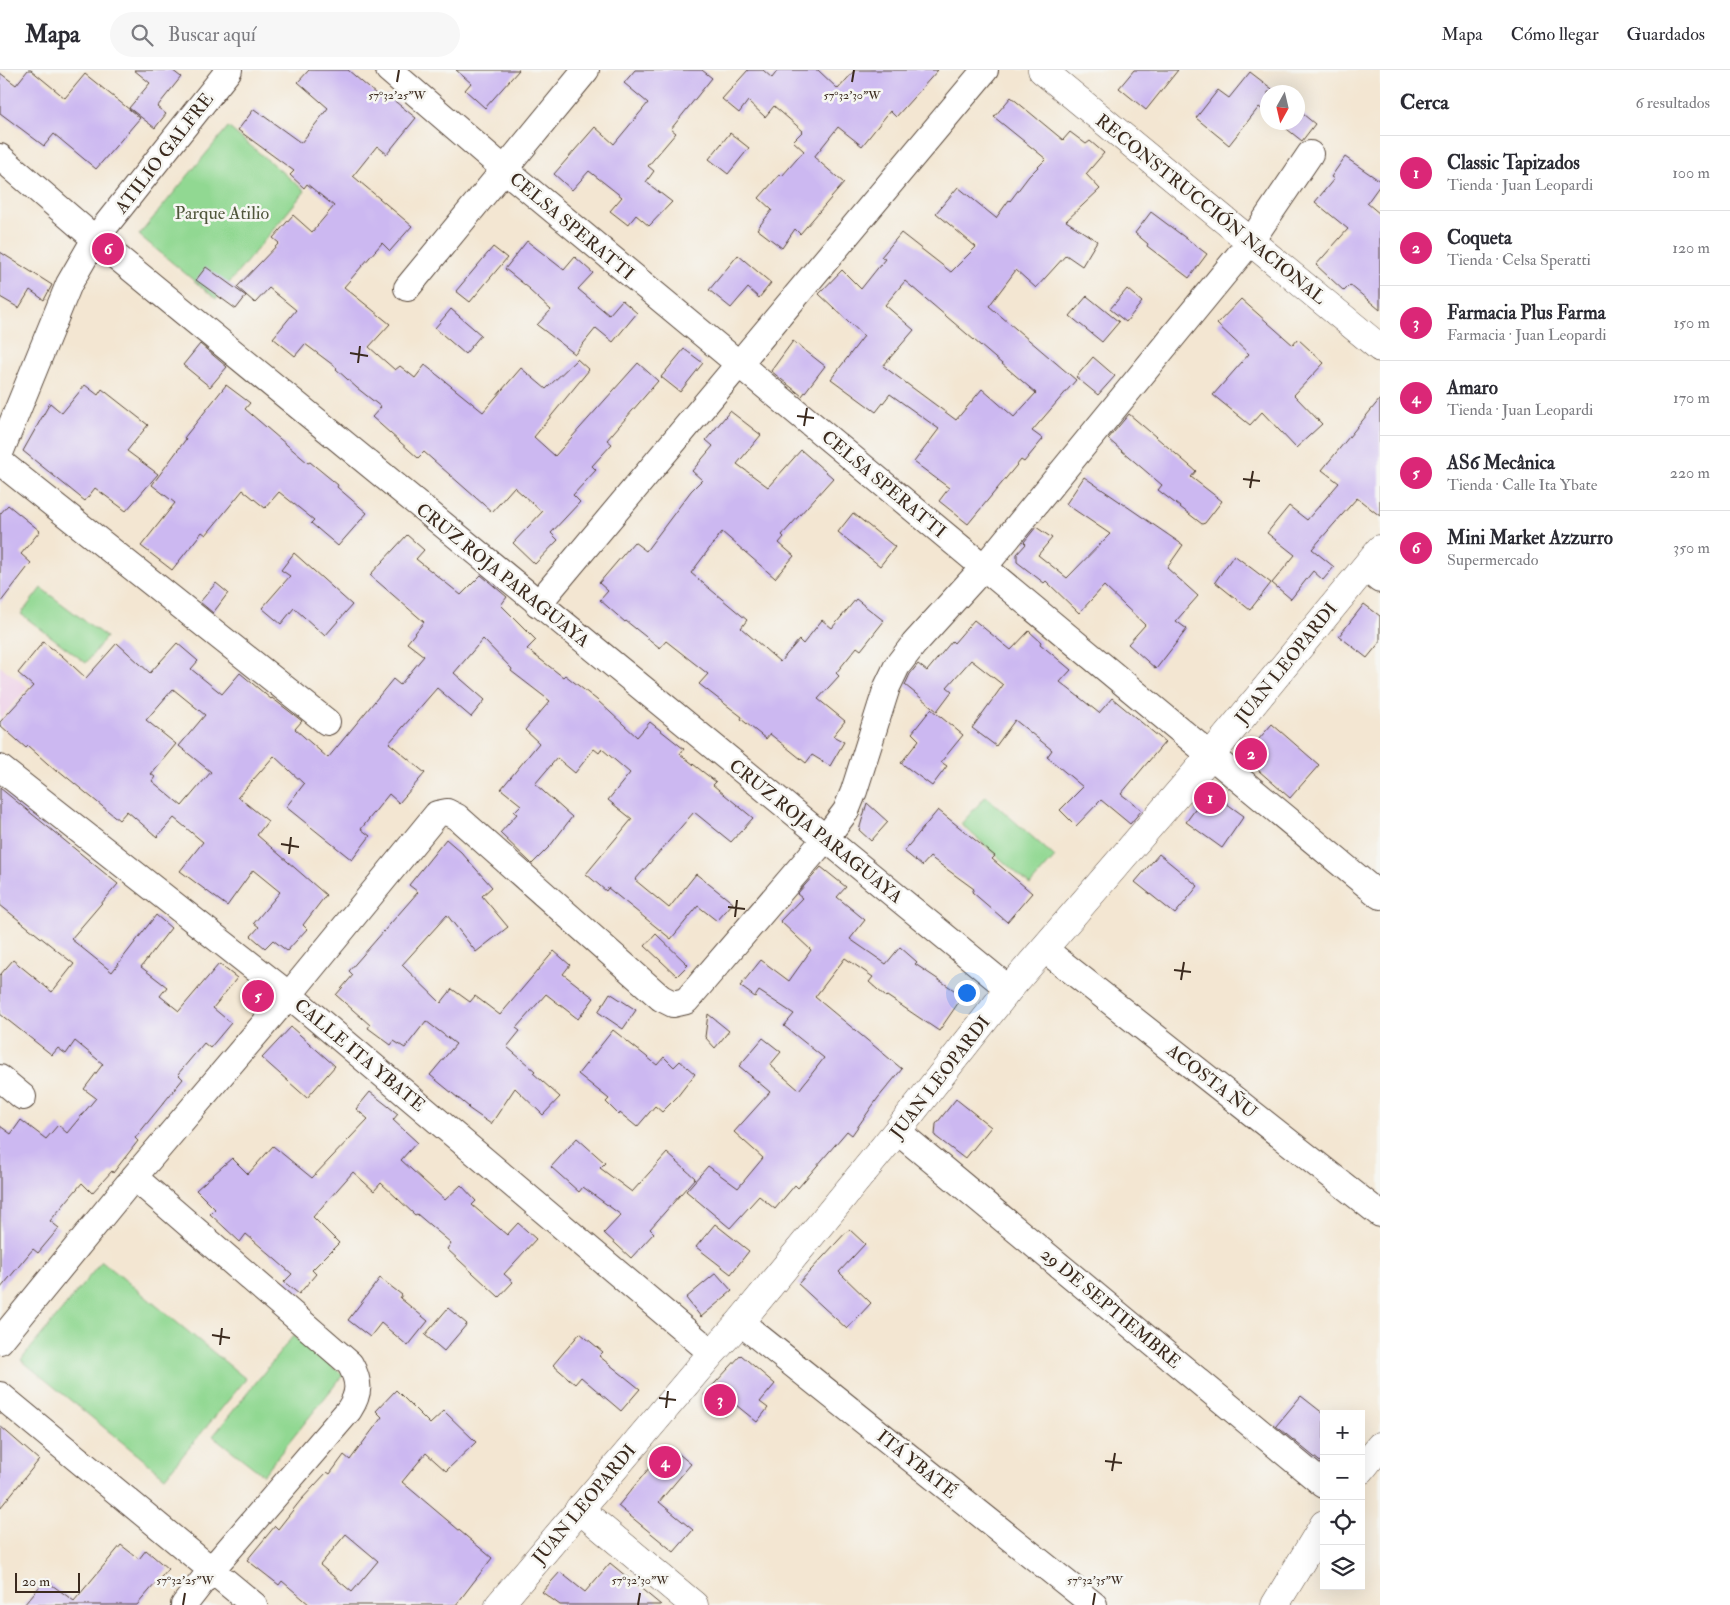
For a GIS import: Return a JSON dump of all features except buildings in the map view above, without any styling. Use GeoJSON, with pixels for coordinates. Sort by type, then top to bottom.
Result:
{"type":"FeatureCollection","features":[{"type":"Feature","properties":{"kind":"main road","name":"RECONSTRUCCIÓN NACIONAL"},"geometry":{"type":"LineString","coordinates":[[1042,70],[1380,348]]}},
{"type":"Feature","properties":{"kind":"main road","name":"JUAN LEOPARDI"},"geometry":{"type":"LineString","coordinates":[[499,1605],[740,1322],[897,1131],[1009,989],[1375,566]]}},
{"type":"Feature","properties":{"kind":"main road"},"geometry":{"type":"LineString","coordinates":[[1365,1465],[1380,1446]]}},
{"type":"Feature","properties":{"kind":"main road"},"geometry":{"type":"LineString","coordinates":[[580,1509],[694,1605]]}},
{"type":"Feature","properties":{"kind":"main road"},"geometry":{"type":"LineString","coordinates":[[1275,1605],[1320,1531]]}},
{"type":"Feature","properties":{"kind":"street","name":"ATILIO GALFRE"},"geometry":{"type":"LineString","coordinates":[[0,453],[69,284],[96,239],[229,70]]}},
{"type":"Feature","properties":{"kind":"street","name":"CELSA SPERATTI"},"geometry":{"type":"LineString","coordinates":[[389,70],[504,169],[1380,896]]}},
{"type":"Feature","properties":{"kind":"street"},"geometry":{"type":"LineString","coordinates":[[407,288],[586,70]]}},
{"type":"Feature","properties":{"kind":"street"},"geometry":{"type":"LineString","coordinates":[[538,604],[985,70]]}},
{"type":"Feature","properties":{"kind":"street"},"geometry":{"type":"LineString","coordinates":[[0,1341],[134,1176],[289,995],[437,814],[447,812],[457,817],[661,998],[673,1004],[686,1001],[846,811],[887,687],[897,666],[914,644],[984,567],[1250,241],[1310,154]]}},
{"type":"Feature","properties":{"kind":"street","name":"CRUZ ROJA PARAGUAYA"},"geometry":{"type":"LineString","coordinates":[[0,157],[96,239],[538,604],[1009,989]]}},
{"type":"Feature","properties":{"kind":"street"},"geometry":{"type":"LineString","coordinates":[[0,462],[327,722]]}},
{"type":"Feature","properties":{"kind":"street","name":"CALLE ITA YBATE"},"geometry":{"type":"LineString","coordinates":[[0,768],[289,995],[712,1353]]}},
{"type":"Feature","properties":{"kind":"street","name":"ACOSTA ÑU"},"geometry":{"type":"LineString","coordinates":[[1044,949],[1380,1214]]}},
{"type":"Feature","properties":{"kind":"street"},"geometry":{"type":"LineString","coordinates":[[0,1078],[23,1097]]}},
{"type":"Feature","properties":{"kind":"street","name":"29 DE SEPTIEMBRE"},"geometry":{"type":"LineString","coordinates":[[897,1131],[1320,1482]]}},
{"type":"Feature","properties":{"kind":"street"},"geometry":{"type":"LineString","coordinates":[[134,1176],[350,1364],[357,1376],[358,1389],[355,1401],[349,1410],[212,1569],[184,1605]]}},
{"type":"Feature","properties":{"kind":"street","name":"ITÁ YBATÉ"},"geometry":{"type":"LineString","coordinates":[[740,1322],[1094,1605]]}},
{"type":"Feature","properties":{"kind":"street"},"geometry":{"type":"LineString","coordinates":[[0,1395],[254,1605]]}},
{"type":"Feature","properties":{"kind":"shaded area"},"geometry":{"type":"Polygon","coordinates":[[[0,666],[28,687],[0,719],[0,666]]]}},
{"type":"Feature","properties":{"kind":"green space","name":"Parque Atilio"},"geometry":{"type":"Polygon","coordinates":[[[228,127],[305,191],[216,299],[139,235],[228,127]]]}},
{"type":"Feature","properties":{"kind":"green space"},"geometry":{"type":"Polygon","coordinates":[[[41,588],[106,637],[86,663],[21,614],[41,588]]]}},
{"type":"Feature","properties":{"kind":"green space"},"geometry":{"type":"Polygon","coordinates":[[[986,796],[1055,857],[1030,885],[961,824],[986,796]]]}},
{"type":"Feature","properties":{"kind":"green space"},"geometry":{"type":"Polygon","coordinates":[[[102,1261],[246,1379],[165,1477],[21,1360],[102,1261]]]}},
{"type":"Feature","properties":{"kind":"green space"},"geometry":{"type":"Polygon","coordinates":[[[293,1336],[343,1375],[263,1475],[213,1436],[293,1336]]]}},
{"type":"Feature","properties":{"kind":"place","name":"Mini Market Azzurro"},"geometry":{"type":"Point","coordinates":[108,249]}},
{"type":"Feature","properties":{"kind":"place","name":"Coqueta"},"geometry":{"type":"Point","coordinates":[1251,754]}},
{"type":"Feature","properties":{"kind":"place","name":"Classic Tapizados"},"geometry":{"type":"Point","coordinates":[1210,798]}},
{"type":"Feature","properties":{"kind":"place","name":"AS6 Mecânica"},"geometry":{"type":"Point","coordinates":[258,996]}},
{"type":"Feature","properties":{"kind":"place","name":"Farmacia Plus Farma"},"geometry":{"type":"Point","coordinates":[720,1400]}},
{"type":"Feature","properties":{"kind":"place","name":"Amaro"},"geometry":{"type":"Point","coordinates":[665,1462]}}]}
